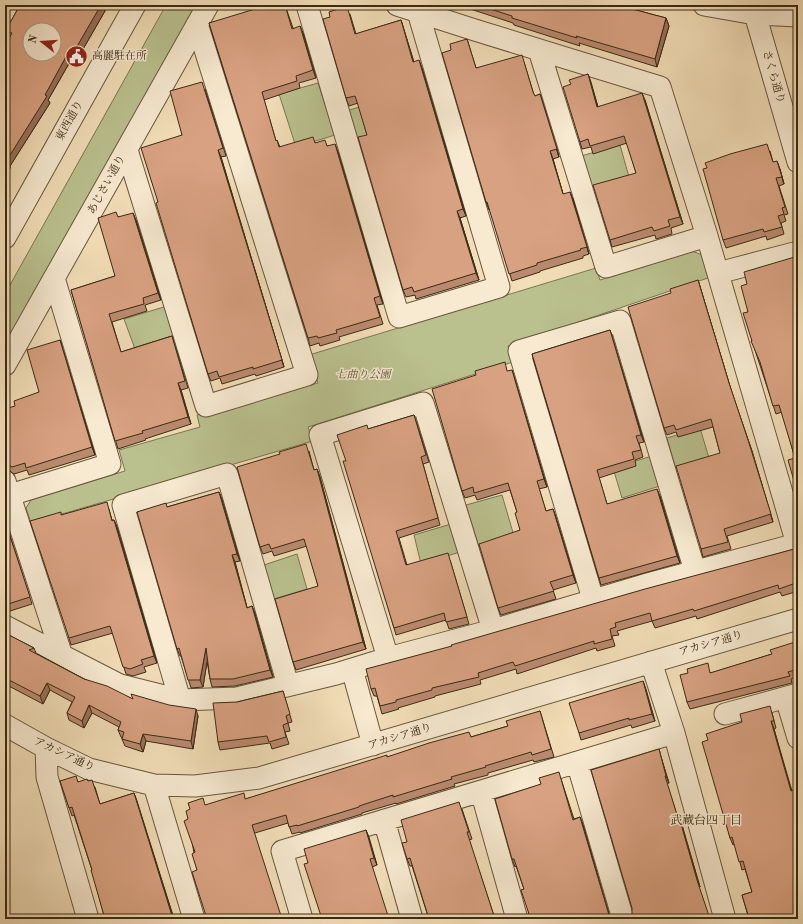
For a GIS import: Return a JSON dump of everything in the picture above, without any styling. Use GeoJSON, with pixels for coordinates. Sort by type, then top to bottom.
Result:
{"type":"FeatureCollection","features":[{"type":"Feature","properties":{"kind":"street"},"geometry":{"type":"LineString","coordinates":[[5,14],[10,5]]}},
{"type":"Feature","properties":{"kind":"street","name":"東西通り"},"geometry":{"type":"LineString","coordinates":[[5,238],[135,5]]}},
{"type":"Feature","properties":{"kind":"street","name":"あじさい通り"},"geometry":{"type":"LineString","coordinates":[[5,365],[208,5]]}},
{"type":"Feature","properties":{"kind":"street"},"geometry":{"type":"LineString","coordinates":[[308,5],[400,317],[500,287],[418,12]]}},
{"type":"Feature","properties":{"kind":"street"},"geometry":{"type":"LineString","coordinates":[[5,626],[120,685],[180,700],[237,698],[352,669],[492,630],[593,599],[797,544],[707,236],[660,87],[397,5]]}},
{"type":"Feature","properties":{"kind":"street"},"geometry":{"type":"LineString","coordinates":[[704,5],[755,14],[798,16]]}},
{"type":"Feature","properties":{"kind":"street","name":"さくら通り"},"geometry":{"type":"LineString","coordinates":[[755,14],[798,162]]}},
{"type":"Feature","properties":{"kind":"street"},"geometry":{"type":"LineString","coordinates":[[127,150],[206,406],[307,375],[198,24]]}},
{"type":"Feature","properties":{"kind":"street"},"geometry":{"type":"LineString","coordinates":[[540,50],[606,267],[707,236]]}},
{"type":"Feature","properties":{"kind":"street"},"geometry":{"type":"LineString","coordinates":[[718,273],[798,252]]}},
{"type":"Feature","properties":{"kind":"street"},"geometry":{"type":"LineString","coordinates":[[54,278],[110,464],[7,488],[62,656]]}},
{"type":"Feature","properties":{"kind":"street"},"geometry":{"type":"LineString","coordinates":[[593,599],[519,352],[620,321],[695,571]]}},
{"type":"Feature","properties":{"kind":"street"},"geometry":{"type":"LineString","coordinates":[[388,658],[320,435],[423,403],[492,630]]}},
{"type":"Feature","properties":{"kind":"street"},"geometry":{"type":"LineString","coordinates":[[180,700],[123,504],[227,474],[288,685]]}},
{"type":"Feature","properties":{"kind":"street","name":"アカシア通り"},"geometry":{"type":"LineString","coordinates":[[5,725],[46,748],[89,769],[154,785],[195,786],[259,778],[798,619]]}},
{"type":"Feature","properties":{"kind":"street"},"geometry":{"type":"LineString","coordinates":[[651,662],[674,733],[725,919]]}},
{"type":"Feature","properties":{"kind":"street"},"geometry":{"type":"LineString","coordinates":[[352,669],[373,745]]}},
{"type":"Feature","properties":{"kind":"street"},"geometry":{"type":"LineString","coordinates":[[725,714],[792,696],[798,738]]}},
{"type":"Feature","properties":{"kind":"street"},"geometry":{"type":"LineString","coordinates":[[302,919],[282,851],[674,733]]}},
{"type":"Feature","properties":{"kind":"street"},"geometry":{"type":"LineString","coordinates":[[46,748],[47,778],[88,919]]}},
{"type":"Feature","properties":{"kind":"street"},"geometry":{"type":"LineString","coordinates":[[577,762],[623,919]]}},
{"type":"Feature","properties":{"kind":"street"},"geometry":{"type":"LineString","coordinates":[[154,785],[194,919]]}},
{"type":"Feature","properties":{"kind":"street"},"geometry":{"type":"LineString","coordinates":[[481,791],[517,919]]}},
{"type":"Feature","properties":{"kind":"street"},"geometry":{"type":"LineString","coordinates":[[384,820],[412,919]]}},
{"type":"Feature","properties":{"kind":"green space"},"geometry":{"type":"Polygon","coordinates":[[[166,5],[198,5],[5,348],[5,294],[166,5]]]}},
{"type":"Feature","properties":{"kind":"green space"},"geometry":{"type":"Polygon","coordinates":[[[318,83],[335,135],[296,147],[279,94],[318,83]]]}},
{"type":"Feature","properties":{"kind":"green space"},"geometry":{"type":"Polygon","coordinates":[[[383,100],[392,128],[354,140],[346,111],[383,100]]]}},
{"type":"Feature","properties":{"kind":"green space"},"geometry":{"type":"Polygon","coordinates":[[[620,145],[629,177],[591,188],[581,156],[620,145]]]}},
{"type":"Feature","properties":{"kind":"green space","name":"七曲り公園"},"geometry":{"type":"Polygon","coordinates":[[[692,251],[702,255],[708,278],[508,346],[513,362],[308,427],[313,441],[31,523],[26,508],[31,500],[125,471],[119,450],[200,427],[197,415],[318,383],[309,355],[596,268],[600,280],[692,251]]]}},
{"type":"Feature","properties":{"kind":"green space"},"geometry":{"type":"Polygon","coordinates":[[[167,306],[177,335],[135,349],[124,319],[167,306]]]}},
{"type":"Feature","properties":{"kind":"green space"},"geometry":{"type":"Polygon","coordinates":[[[700,428],[709,458],[676,469],[667,438],[700,428]]]}},
{"type":"Feature","properties":{"kind":"green space"},"geometry":{"type":"Polygon","coordinates":[[[655,455],[663,485],[622,498],[613,468],[655,455]]]}},
{"type":"Feature","properties":{"kind":"green space"},"geometry":{"type":"Polygon","coordinates":[[[502,495],[514,536],[479,547],[466,505],[502,495]]]}},
{"type":"Feature","properties":{"kind":"green space"},"geometry":{"type":"Polygon","coordinates":[[[451,524],[460,552],[421,564],[414,535],[451,524]]]}},
{"type":"Feature","properties":{"kind":"green space"},"geometry":{"type":"Polygon","coordinates":[[[297,554],[307,589],[274,599],[264,565],[297,554]]]}},
{"type":"Feature","properties":{"kind":"building"},"geometry":{"type":"Polygon","coordinates":[[[20,5],[101,5],[72,55],[68,53],[45,95],[47,96],[5,165],[5,45],[12,33],[6,30],[20,5]]]}},
{"type":"Feature","properties":{"kind":"building"},"geometry":{"type":"Polygon","coordinates":[[[254,5],[285,5],[292,29],[300,26],[313,70],[296,76],[297,81],[262,92],[276,141],[277,140],[279,147],[313,137],[315,143],[325,140],[327,146],[335,144],[380,296],[374,298],[380,317],[336,330],[337,333],[318,338],[317,336],[308,338],[209,23],[255,9],[254,5]]]}},
{"type":"Feature","properties":{"kind":"building"},"geometry":{"type":"Polygon","coordinates":[[[478,5],[625,5],[625,7],[666,18],[655,59],[576,36],[577,38],[512,18],[512,16],[478,5]]]}},
{"type":"Feature","properties":{"kind":"building"},"geometry":{"type":"Polygon","coordinates":[[[347,6],[355,34],[401,20],[413,62],[419,60],[463,209],[457,211],[476,273],[414,292],[412,287],[403,290],[358,137],[367,135],[355,96],[346,98],[323,19],[330,17],[329,12],[347,6]]]}},
{"type":"Feature","properties":{"kind":"building"},"geometry":{"type":"Polygon","coordinates":[[[467,39],[476,68],[522,55],[533,92],[535,96],[540,94],[557,149],[550,151],[563,194],[570,192],[587,247],[537,263],[537,265],[509,274],[442,53],[451,50],[450,44],[467,39]]]}},
{"type":"Feature","properties":{"kind":"building"},"geometry":{"type":"Polygon","coordinates":[[[588,74],[597,107],[642,93],[680,217],[668,220],[670,226],[654,231],[652,227],[610,240],[593,185],[636,173],[624,136],[590,146],[588,139],[580,142],[563,87],[571,84],[569,80],[588,74]]]}},
{"type":"Feature","properties":{"kind":"building"},"geometry":{"type":"Polygon","coordinates":[[[202,82],[223,148],[218,150],[282,360],[219,377],[217,371],[208,374],[156,203],[158,202],[141,148],[182,135],[170,91],[202,82]]]}},
{"type":"Feature","properties":{"kind":"building"},"geometry":{"type":"Polygon","coordinates":[[[767,144],[773,162],[777,161],[782,177],[776,178],[785,207],[782,208],[784,214],[778,216],[782,227],[764,232],[763,229],[723,240],[703,169],[707,168],[705,163],[730,154],[767,144]]]}},
{"type":"Feature","properties":{"kind":"building"},"geometry":{"type":"Polygon","coordinates":[[[116,212],[118,217],[133,213],[158,293],[143,298],[144,304],[109,314],[121,352],[172,336],[185,381],[178,383],[188,417],[115,441],[71,290],[115,276],[98,218],[116,212]]]}},
{"type":"Feature","properties":{"kind":"building"},"geometry":{"type":"Polygon","coordinates":[[[798,256],[798,495],[788,460],[795,458],[779,405],[773,406],[760,362],[751,341],[743,313],[748,312],[741,286],[747,284],[744,272],[798,256]]]}},
{"type":"Feature","properties":{"kind":"building"},"geometry":{"type":"Polygon","coordinates":[[[698,280],[771,514],[724,529],[728,542],[701,549],[676,466],[720,453],[711,419],[676,430],[674,425],[664,428],[628,307],[671,293],[670,289],[698,280]]]}},
{"type":"Feature","properties":{"kind":"building"},"geometry":{"type":"Polygon","coordinates":[[[610,330],[641,435],[636,436],[641,450],[632,452],[634,459],[597,470],[607,504],[657,489],[677,556],[599,578],[532,354],[610,330]]]}},
{"type":"Feature","properties":{"kind":"building"},"geometry":{"type":"Polygon","coordinates":[[[60,340],[92,447],[26,468],[25,463],[12,467],[5,462],[5,409],[15,406],[14,401],[39,392],[27,350],[60,340]]]}},
{"type":"Feature","properties":{"kind":"building"},"geometry":{"type":"Polygon","coordinates":[[[505,362],[507,371],[512,370],[544,479],[537,481],[546,511],[553,509],[573,575],[550,582],[554,591],[498,608],[479,544],[520,530],[515,513],[517,512],[508,483],[474,493],[473,487],[462,491],[432,389],[476,375],[475,371],[505,362]]]}},
{"type":"Feature","properties":{"kind":"building"},"geometry":{"type":"Polygon","coordinates":[[[414,415],[426,455],[421,457],[438,518],[396,531],[406,565],[448,553],[467,617],[446,622],[444,613],[394,628],[343,461],[346,461],[337,435],[367,425],[368,429],[414,415]]]}},
{"type":"Feature","properties":{"kind":"building"},"geometry":{"type":"Polygon","coordinates":[[[306,444],[314,470],[317,469],[363,642],[293,662],[275,599],[318,586],[304,539],[271,549],[269,544],[260,547],[237,467],[280,454],[279,452],[306,444]]]}},
{"type":"Feature","properties":{"kind":"building"},"geometry":{"type":"Polygon","coordinates":[[[219,492],[237,554],[232,555],[247,608],[252,606],[270,670],[233,679],[210,679],[206,648],[200,680],[188,680],[179,648],[177,649],[137,512],[166,503],[167,507],[219,492]]]}},
{"type":"Feature","properties":{"kind":"building"},"geometry":{"type":"Polygon","coordinates":[[[107,502],[112,521],[114,520],[154,656],[141,660],[143,664],[130,669],[123,667],[110,626],[69,638],[30,521],[61,512],[61,515],[107,502]]]}},
{"type":"Feature","properties":{"kind":"building"},"geometry":{"type":"Polygon","coordinates":[[[5,521],[30,597],[5,605],[5,521]]]}},
{"type":"Feature","properties":{"kind":"building"},"geometry":{"type":"Polygon","coordinates":[[[798,548],[798,583],[779,589],[778,585],[694,611],[693,609],[652,621],[650,613],[615,623],[616,627],[610,629],[612,639],[594,644],[594,641],[515,666],[513,662],[478,673],[479,677],[432,688],[432,690],[380,706],[375,688],[371,689],[366,669],[452,646],[451,645],[645,589],[798,548]]]}},
{"type":"Feature","properties":{"kind":"building"},"geometry":{"type":"Polygon","coordinates":[[[5,633],[34,648],[29,650],[84,679],[107,686],[133,699],[131,694],[169,705],[196,709],[191,741],[143,734],[140,744],[122,739],[124,732],[118,730],[121,722],[89,705],[82,721],[67,713],[75,697],[47,683],[40,696],[5,678],[5,633]]]}},
{"type":"Feature","properties":{"kind":"building"},"geometry":{"type":"Polygon","coordinates":[[[798,641],[798,669],[788,672],[790,676],[687,702],[680,675],[688,673],[687,669],[708,663],[710,673],[772,654],[770,650],[798,641]]]}},
{"type":"Feature","properties":{"kind":"building"},"geometry":{"type":"Polygon","coordinates":[[[643,681],[652,714],[629,720],[629,718],[579,733],[569,703],[643,681]]]}},
{"type":"Feature","properties":{"kind":"building"},"geometry":{"type":"Polygon","coordinates":[[[283,691],[290,714],[286,716],[288,723],[283,725],[286,737],[269,742],[267,736],[218,742],[213,703],[237,702],[283,691]]]}},
{"type":"Feature","properties":{"kind":"building"},"geometry":{"type":"Polygon","coordinates":[[[770,706],[774,721],[771,721],[791,791],[793,790],[798,805],[798,815],[796,815],[798,820],[798,919],[749,918],[742,895],[752,892],[743,861],[739,862],[732,837],[730,838],[702,742],[708,740],[706,734],[742,722],[740,714],[770,706]]]}},
{"type":"Feature","properties":{"kind":"building"},"geometry":{"type":"Polygon","coordinates":[[[540,711],[551,749],[532,755],[531,752],[451,777],[452,779],[393,797],[393,795],[297,826],[289,827],[286,815],[252,825],[282,919],[207,919],[192,872],[197,870],[192,854],[195,852],[184,821],[188,819],[186,811],[190,809],[188,803],[203,798],[205,805],[244,793],[245,799],[429,743],[469,732],[471,737],[508,726],[506,721],[540,711]]]}},
{"type":"Feature","properties":{"kind":"building"},"geometry":{"type":"Polygon","coordinates":[[[659,749],[665,776],[710,919],[630,919],[632,915],[632,908],[591,770],[659,749]]]}},
{"type":"Feature","properties":{"kind":"building"},"geometry":{"type":"Polygon","coordinates":[[[559,772],[573,820],[580,817],[611,919],[523,919],[530,917],[521,890],[524,889],[514,859],[512,859],[495,799],[541,784],[539,778],[559,772]]]}},
{"type":"Feature","properties":{"kind":"building"},"geometry":{"type":"Polygon","coordinates":[[[76,776],[78,782],[87,779],[88,781],[92,780],[100,804],[134,793],[173,919],[105,919],[92,870],[72,807],[69,808],[60,781],[76,776]]]}},
{"type":"Feature","properties":{"kind":"building"},"geometry":{"type":"Polygon","coordinates":[[[459,802],[495,919],[429,919],[410,858],[407,859],[402,843],[407,842],[401,820],[459,802]]]}},
{"type":"Feature","properties":{"kind":"building"},"geometry":{"type":"Polygon","coordinates":[[[366,830],[374,858],[370,859],[389,919],[322,919],[304,864],[308,863],[304,849],[366,830]]]}},
{"type":"Feature","properties":{"kind":"place","name":"高麗駐在所"},"geometry":{"type":"Point","coordinates":[76,56]}},
{"type":"Feature","properties":{"kind":"district","name":"武蔵台四丁目"},"geometry":{"type":"Point","coordinates":[706,821]}}]}
